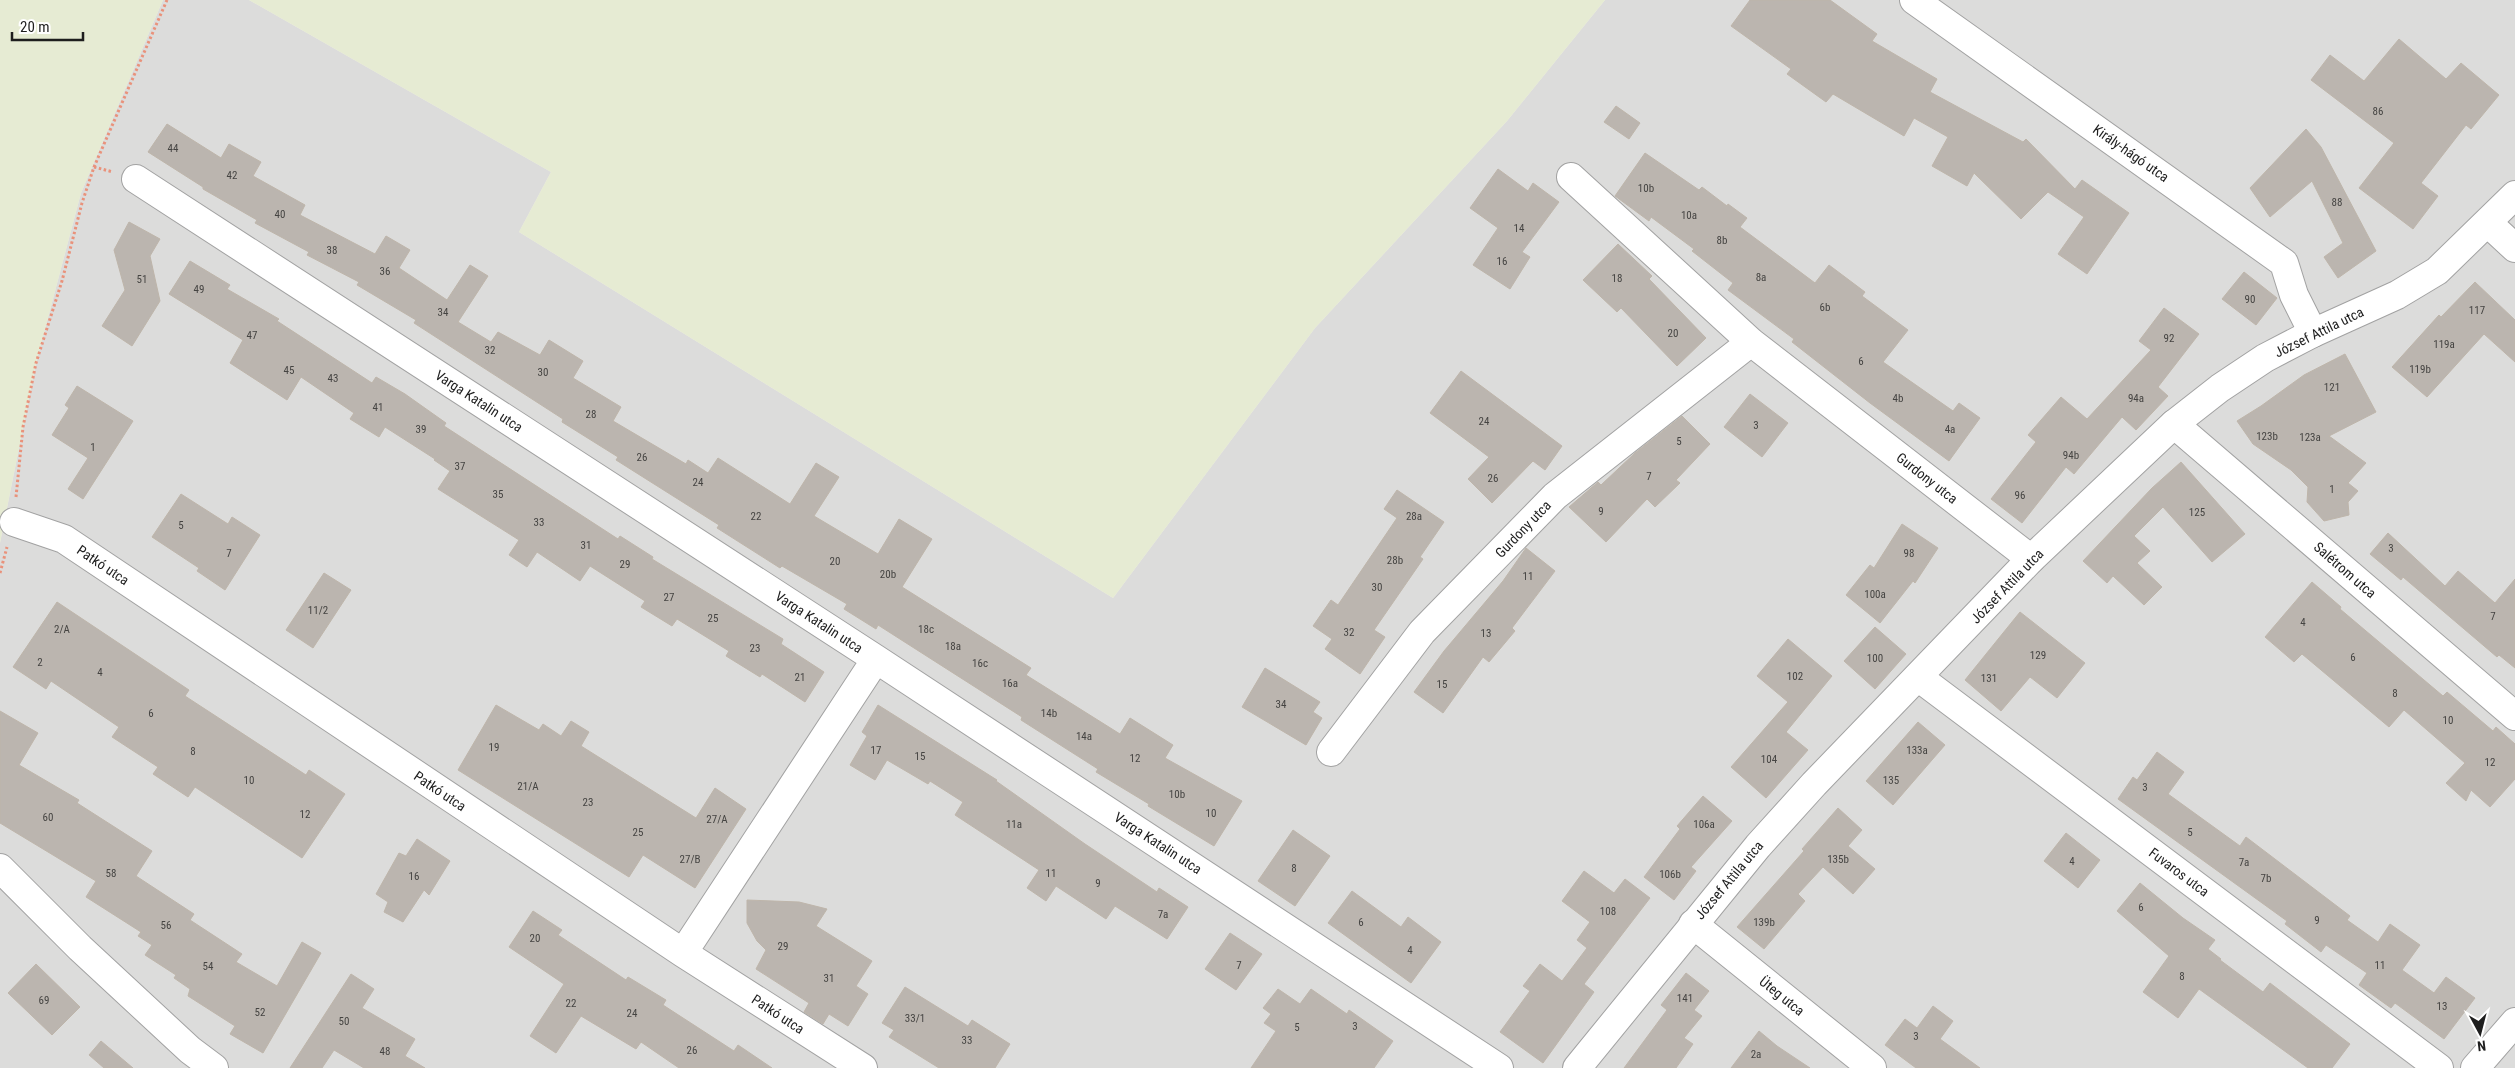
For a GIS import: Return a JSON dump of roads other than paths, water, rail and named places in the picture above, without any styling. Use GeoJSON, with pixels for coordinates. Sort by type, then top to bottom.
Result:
{"type":"FeatureCollection","features":[{"type":"Feature","properties":{"kind":"street","name":"Király-hágó utca"},"geometry":{"type":"LineString","coordinates":[[1929,4],[2284,263],[2294,295],[2313,333]]}},
{"type":"Feature","properties":{"kind":"street","name":"Gurdony utca"},"geometry":{"type":"LineString","coordinates":[[1570,177],[1751,342],[2032,559]]}},
{"type":"Feature","properties":{"kind":"street","name":"Varga Katalin utca"},"geometry":{"type":"LineString","coordinates":[[136,179],[876,659],[1499,1068]]}},
{"type":"Feature","properties":{"kind":"street","name":"József Attila utca"},"geometry":{"type":"LineString","coordinates":[[1577,1068],[1764,839],[2032,559],[2174,424],[2220,388],[2265,358],[2313,333],[2397,295],[2437,271],[2515,195]]}},
{"type":"Feature","properties":{"kind":"street"},"geometry":{"type":"LineString","coordinates":[[2488,222],[2515,248]]}},
{"type":"Feature","properties":{"kind":"street","name":"Gurdony utca"},"geometry":{"type":"LineString","coordinates":[[1331,752],[1422,632],[1555,496],[1751,342]]}},
{"type":"Feature","properties":{"kind":"street","name":"Salétrom utca"},"geometry":{"type":"LineString","coordinates":[[2174,424],[2515,716]]}},
{"type":"Feature","properties":{"kind":"street","name":"Patkó utca"},"geometry":{"type":"LineString","coordinates":[[14,522],[64,539],[683,953],[863,1068]]}},
{"type":"Feature","properties":{"kind":"street"},"geometry":{"type":"LineString","coordinates":[[683,953],[876,659]]}},
{"type":"Feature","properties":{"kind":"street","name":"Fuvaros utca"},"geometry":{"type":"LineString","coordinates":[[1918,677],[2439,1068]]}},
{"type":"Feature","properties":{"kind":"street"},"geometry":{"type":"LineString","coordinates":[[0,868],[80,948],[182,1044],[214,1068]]}},
{"type":"Feature","properties":{"kind":"street","name":"Üteg utca"},"geometry":{"type":"LineString","coordinates":[[1693,924],[1872,1068]]}},
{"type":"Feature","properties":{"kind":"street"},"geometry":{"type":"LineString","coordinates":[[2475,1068],[2515,1022]]}}]}
